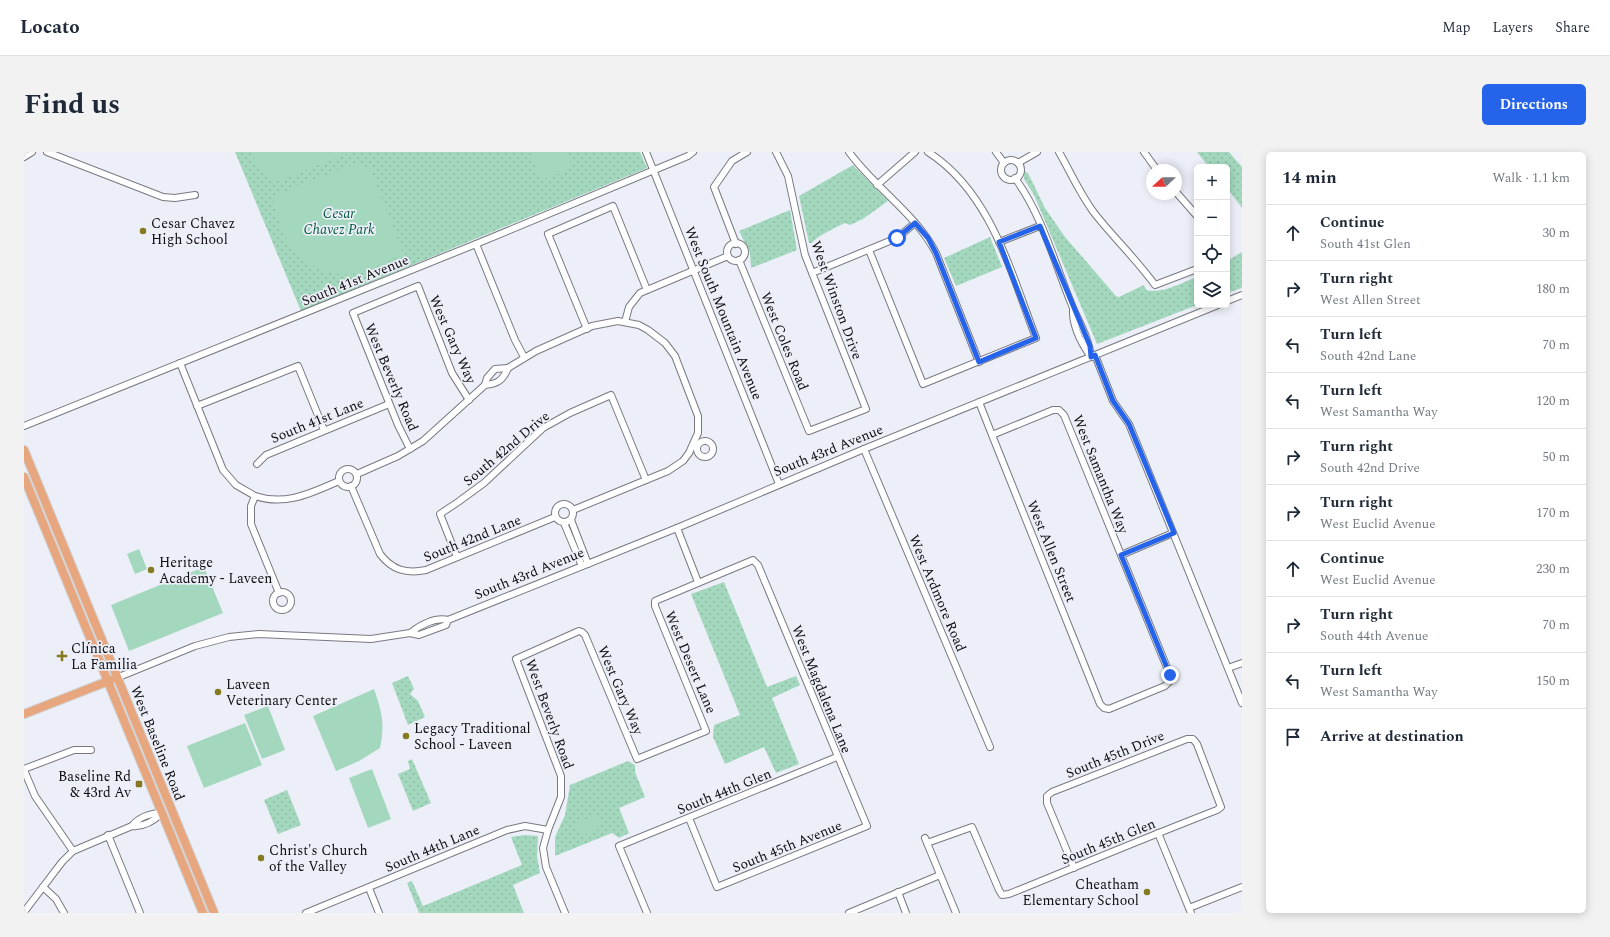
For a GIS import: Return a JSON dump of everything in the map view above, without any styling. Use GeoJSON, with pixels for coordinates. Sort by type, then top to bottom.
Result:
{"type":"FeatureCollection","features":[{"type":"Feature","properties":{"kind":"main road","name":"West Baseline Road"},"geometry":{"type":"LineString","coordinates":[[24,450],[162,813],[202,913]]}},
{"type":"Feature","properties":{"kind":"main road","name":"West Baseline Road"},"geometry":{"type":"LineString","coordinates":[[24,477],[214,913]]}},
{"type":"Feature","properties":{"kind":"main road","name":"South 43rd Avenue"},"geometry":{"type":"LineString","coordinates":[[24,714],[112,680]]}},
{"type":"Feature","properties":{"kind":"street"},"geometry":{"type":"LineString","coordinates":[[24,157],[32,152]]}},
{"type":"Feature","properties":{"kind":"street"},"geometry":{"type":"LineString","coordinates":[[47,152],[162,197],[175,198],[195,195]]}},
{"type":"Feature","properties":{"kind":"street","name":"West South Mountain Avenue"},"geometry":{"type":"LineString","coordinates":[[646,152],[779,484]]}},
{"type":"Feature","properties":{"kind":"street","name":"South 41st Avenue"},"geometry":{"type":"LineString","coordinates":[[24,426],[476,244],[653,171],[694,152]]}},
{"type":"Feature","properties":{"kind":"street","name":"West Coles Road"},"geometry":{"type":"LineString","coordinates":[[747,152],[732,161],[714,187],[736,244],[743,247],[745,252],[744,257],[739,260],[809,431],[866,409]]}},
{"type":"Feature","properties":{"kind":"street","name":"West Winston Drive"},"geometry":{"type":"LineString","coordinates":[[776,152],[788,176],[805,256],[866,409]]}},
{"type":"Feature","properties":{"kind":"street"},"geometry":{"type":"LineString","coordinates":[[849,152],[877,185],[928,238],[936,253],[979,362]]}},
{"type":"Feature","properties":{"kind":"street"},"geometry":{"type":"LineString","coordinates":[[877,185],[915,152]]}},
{"type":"Feature","properties":{"kind":"street"},"geometry":{"type":"LineString","coordinates":[[869,250],[923,384],[1036,338],[999,242],[989,221],[958,178],[928,152]]}},
{"type":"Feature","properties":{"kind":"street"},"geometry":{"type":"LineString","coordinates":[[996,152],[1004,163]]}},
{"type":"Feature","properties":{"kind":"street"},"geometry":{"type":"LineString","coordinates":[[1018,163],[1037,152]]}},
{"type":"Feature","properties":{"kind":"street"},"geometry":{"type":"LineString","coordinates":[[1059,152],[1074,184],[1095,213],[1155,285],[1194,270]]}},
{"type":"Feature","properties":{"kind":"street"},"geometry":{"type":"LineString","coordinates":[[1144,152],[1153,164]]}},
{"type":"Feature","properties":{"kind":"street"},"geometry":{"type":"LineString","coordinates":[[1010,160],[1018,163],[1020,171],[1015,178],[1009,179],[1004,176],[1001,171],[1004,163],[1010,160]]}},
{"type":"Feature","properties":{"kind":"street"},"geometry":{"type":"LineString","coordinates":[[1015,178],[1033,206],[1073,309],[1073,319],[1084,347],[1093,356],[1113,401],[1129,424],[1242,703]]}},
{"type":"Feature","properties":{"kind":"street"},"geometry":{"type":"LineString","coordinates":[[1182,199],[1194,213]]}},
{"type":"Feature","properties":{"kind":"street"},"geometry":{"type":"LineString","coordinates":[[587,329],[548,234],[613,206],[646,290]]}},
{"type":"Feature","properties":{"kind":"street"},"geometry":{"type":"LineString","coordinates":[[812,273],[897,238],[915,223]]}},
{"type":"Feature","properties":{"kind":"street"},"geometry":{"type":"LineString","coordinates":[[999,242],[1040,226]]}},
{"type":"Feature","properties":{"kind":"street"},"geometry":{"type":"LineString","coordinates":[[476,244],[514,340],[524,357]]}},
{"type":"Feature","properties":{"kind":"street"},"geometry":{"type":"LineString","coordinates":[[728,256],[729,248],[736,244]]}},
{"type":"Feature","properties":{"kind":"street"},"geometry":{"type":"LineString","coordinates":[[485,385],[502,380],[508,368],[524,357],[602,323],[625,322],[631,303],[640,293],[728,256]]}},
{"type":"Feature","properties":{"kind":"street"},"geometry":{"type":"LineString","coordinates":[[728,256],[734,261],[739,260]]}},
{"type":"Feature","properties":{"kind":"street","name":"West Beverly Road"},"geometry":{"type":"LineString","coordinates":[[410,449],[389,404],[353,313],[418,286]]}},
{"type":"Feature","properties":{"kind":"street","name":"West Gary Way"},"geometry":{"type":"LineString","coordinates":[[418,286],[452,373],[469,400]]}},
{"type":"Feature","properties":{"kind":"street"},"geometry":{"type":"LineString","coordinates":[[1230,300],[1242,295]]}},
{"type":"Feature","properties":{"kind":"street","name":"South 43rd Avenue"},"geometry":{"type":"LineString","coordinates":[[112,680],[195,646],[229,637],[259,634],[371,639],[410,633],[418,635],[446,625],[448,620],[1211,308]]}},
{"type":"Feature","properties":{"kind":"street","name":"South 42nd Lane"},"geometry":{"type":"LineString","coordinates":[[351,486],[380,554],[386,562],[396,569],[415,572],[457,557],[555,517],[556,509],[562,504],[567,504],[573,510],[676,466],[683,461],[696,445],[698,416],[675,356],[665,343],[648,330],[638,325],[625,322]]}},
{"type":"Feature","properties":{"kind":"street"},"geometry":{"type":"LineString","coordinates":[[180,363],[224,470],[236,485],[255,496],[267,500],[294,499],[339,481]]}},
{"type":"Feature","properties":{"kind":"street"},"geometry":{"type":"LineString","coordinates":[[197,406],[298,366],[324,430]]}},
{"type":"Feature","properties":{"kind":"street"},"geometry":{"type":"LineString","coordinates":[[356,474],[410,449],[434,431],[485,385],[490,372],[500,367],[508,368]]}},
{"type":"Feature","properties":{"kind":"street","name":"South 42nd Drive"},"geometry":{"type":"LineString","coordinates":[[457,557],[440,514],[484,483],[543,428],[570,413],[612,395],[646,480]]}},
{"type":"Feature","properties":{"kind":"street","name":"West Allen Street"},"geometry":{"type":"LineString","coordinates":[[978,402],[1104,708],[1109,709],[1165,686],[1169,682]]}},
{"type":"Feature","properties":{"kind":"street","name":"South 41st Lane"},"geometry":{"type":"LineString","coordinates":[[257,464],[266,455],[389,404]]}},
{"type":"Feature","properties":{"kind":"street","name":"West Samantha Way"},"geometry":{"type":"LineString","coordinates":[[992,435],[1053,410],[1059,410],[1064,415],[1170,675],[1169,682]]}},
{"type":"Feature","properties":{"kind":"street","name":"West Ardmore Road"},"geometry":{"type":"LineString","coordinates":[[864,449],[990,747]]}},
{"type":"Feature","properties":{"kind":"street"},"geometry":{"type":"LineString","coordinates":[[352,469],[356,474],[357,480],[351,486],[345,487],[339,481],[339,475],[343,470],[352,469]]}},
{"type":"Feature","properties":{"kind":"street"},"geometry":{"type":"LineString","coordinates":[[255,496],[251,506],[252,524],[279,593]]}},
{"type":"Feature","properties":{"kind":"street"},"geometry":{"type":"LineString","coordinates":[[573,510],[571,520],[585,565]]}},
{"type":"Feature","properties":{"kind":"street"},"geometry":{"type":"LineString","coordinates":[[555,517],[564,523],[585,565]]}},
{"type":"Feature","properties":{"kind":"street"},"geometry":{"type":"LineString","coordinates":[[564,523],[571,520]]}},
{"type":"Feature","properties":{"kind":"street"},"geometry":{"type":"LineString","coordinates":[[676,528],[698,582]]}},
{"type":"Feature","properties":{"kind":"street"},"geometry":{"type":"LineString","coordinates":[[1121,555],[1174,533]]}},
{"type":"Feature","properties":{"kind":"street","name":"West Magdalena Lane"},"geometry":{"type":"LineString","coordinates":[[698,582],[751,560],[755,561],[867,826]]}},
{"type":"Feature","properties":{"kind":"street","name":"West Desert Lane"},"geometry":{"type":"LineString","coordinates":[[637,759],[706,731],[655,606],[655,601],[698,582]]}},
{"type":"Feature","properties":{"kind":"street","name":"West Beverly Road"},"geometry":{"type":"LineString","coordinates":[[565,913],[544,858],[543,848],[548,830],[561,797],[561,776],[516,659],[578,631],[582,632]]}},
{"type":"Feature","properties":{"kind":"street","name":"West Gary Way"},"geometry":{"type":"LineString","coordinates":[[582,632],[585,635],[637,759]]}},
{"type":"Feature","properties":{"kind":"street"},"geometry":{"type":"LineString","coordinates":[[1228,668],[1242,663]]}},
{"type":"Feature","properties":{"kind":"street","name":"South 45th Drive"},"geometry":{"type":"LineString","coordinates":[[1074,868],[1047,803],[1047,796],[1052,792],[1187,739],[1193,739],[1197,744],[1221,807]]}},
{"type":"Feature","properties":{"kind":"street"},"geometry":{"type":"LineString","coordinates":[[73,851],[35,796],[24,770],[74,750],[91,750]]}},
{"type":"Feature","properties":{"kind":"street","name":"South 44th Glen"},"geometry":{"type":"LineString","coordinates":[[647,913],[619,846],[837,757]]}},
{"type":"Feature","properties":{"kind":"street","name":"South 45th Glen"},"geometry":{"type":"LineString","coordinates":[[940,875],[926,841],[972,827],[1002,895],[1009,894],[1074,868],[1221,807]]}},
{"type":"Feature","properties":{"kind":"street"},"geometry":{"type":"LineString","coordinates":[[24,912],[62,862],[73,851],[108,835],[132,826],[139,826],[156,819],[162,813]]}},
{"type":"Feature","properties":{"kind":"street","name":"South 45th Avenue"},"geometry":{"type":"LineString","coordinates":[[689,818],[717,888],[867,826]]}},
{"type":"Feature","properties":{"kind":"street","name":"South 44th Lane"},"geometry":{"type":"LineString","coordinates":[[306,913],[511,829],[524,826],[548,830]]}},
{"type":"Feature","properties":{"kind":"street"},"geometry":{"type":"LineString","coordinates":[[1158,833],[1190,911],[1242,887]]}},
{"type":"Feature","properties":{"kind":"street"},"geometry":{"type":"LineString","coordinates":[[108,835],[140,913]]}},
{"type":"Feature","properties":{"kind":"street"},"geometry":{"type":"LineString","coordinates":[[849,913],[940,875],[956,913]]}},
{"type":"Feature","properties":{"kind":"street"},"geometry":{"type":"LineString","coordinates":[[43,887],[56,899],[64,913]]}},
{"type":"Feature","properties":{"kind":"street"},"geometry":{"type":"LineString","coordinates":[[369,888],[379,913]]}},
{"type":"Feature","properties":{"kind":"street"},"geometry":{"type":"LineString","coordinates":[[898,892],[906,913]]}},
{"type":"Feature","properties":{"kind":"green space","name":"Cesar Chavez Park"},"geometry":{"type":"Polygon","coordinates":[[[235,152],[640,152],[647,168],[301,311],[235,152]]]}},
{"type":"Feature","properties":{"kind":"green space"},"geometry":{"type":"Polygon","coordinates":[[[250,152],[351,152],[273,183],[261,171],[250,152]]]}},
{"type":"Feature","properties":{"kind":"green space"},"geometry":{"type":"Polygon","coordinates":[[[530,152],[566,152],[573,168],[541,180],[530,152]]]}},
{"type":"Feature","properties":{"kind":"green space"},"geometry":{"type":"Polygon","coordinates":[[[1197,152],[1229,152],[1242,167],[1242,208],[1230,192],[1230,164],[1207,164],[1197,152]]]}},
{"type":"Feature","properties":{"kind":"green space"},"geometry":{"type":"Polygon","coordinates":[[[357,163],[370,168],[403,253],[369,270],[357,273],[333,273],[321,270],[300,257],[292,248],[283,232],[272,196],[357,163]]]}},
{"type":"Feature","properties":{"kind":"green space"},"geometry":{"type":"Polygon","coordinates":[[[853,165],[888,201],[863,219],[850,225],[845,223],[812,243],[809,243],[799,196],[853,165]]]}},
{"type":"Feature","properties":{"kind":"green space"},"geometry":{"type":"Polygon","coordinates":[[[1024,171],[1028,173],[1045,208],[1065,237],[1116,296],[1119,297],[1144,285],[1146,290],[1153,291],[1166,289],[1194,278],[1194,306],[1097,344],[1034,195],[1024,179],[1024,171]]]}},
{"type":"Feature","properties":{"kind":"green space"},"geometry":{"type":"Polygon","coordinates":[[[790,210],[797,250],[751,268],[750,253],[739,231],[790,210]]]}},
{"type":"Feature","properties":{"kind":"green space"},"geometry":{"type":"Polygon","coordinates":[[[990,237],[1002,267],[956,286],[944,258],[990,237]]]}},
{"type":"Feature","properties":{"kind":"green space"},"geometry":{"type":"Polygon","coordinates":[[[1242,252],[1242,288],[1230,292],[1230,272],[1230,259],[1242,252]]]}},
{"type":"Feature","properties":{"kind":"green space"},"geometry":{"type":"Polygon","coordinates":[[[139,549],[147,569],[135,574],[127,554],[139,549]]]}},
{"type":"Feature","properties":{"kind":"green space"},"geometry":{"type":"Polygon","coordinates":[[[204,567],[223,613],[129,651],[111,605],[204,567]]]}},
{"type":"Feature","properties":{"kind":"green space"},"geometry":{"type":"Polygon","coordinates":[[[724,582],[767,687],[796,676],[800,685],[772,698],[799,764],[776,773],[764,747],[725,764],[713,737],[714,725],[740,715],[691,594],[724,582]]]}},
{"type":"Feature","properties":{"kind":"green space"},"geometry":{"type":"Polygon","coordinates":[[[408,676],[414,689],[410,694],[418,701],[425,717],[408,725],[392,683],[408,676]]]}},
{"type":"Feature","properties":{"kind":"green space"},"geometry":{"type":"Polygon","coordinates":[[[374,689],[382,718],[380,748],[359,761],[336,771],[313,716],[374,689]]]}},
{"type":"Feature","properties":{"kind":"green space"},"geometry":{"type":"Polygon","coordinates":[[[268,706],[285,750],[262,759],[244,715],[268,706]]]}},
{"type":"Feature","properties":{"kind":"green space"},"geometry":{"type":"Polygon","coordinates":[[[245,723],[262,765],[204,788],[187,746],[245,723]]]}},
{"type":"Feature","properties":{"kind":"green space"},"geometry":{"type":"Polygon","coordinates":[[[412,759],[431,803],[413,811],[398,774],[410,769],[408,761],[412,759]]]}},
{"type":"Feature","properties":{"kind":"green space"},"geometry":{"type":"Polygon","coordinates":[[[628,761],[635,765],[635,772],[645,797],[619,808],[629,833],[619,838],[612,833],[555,856],[555,837],[565,815],[570,785],[628,761]]]}},
{"type":"Feature","properties":{"kind":"green space"},"geometry":{"type":"Polygon","coordinates":[[[372,769],[391,819],[368,828],[349,778],[372,769]]]}},
{"type":"Feature","properties":{"kind":"green space"},"geometry":{"type":"Polygon","coordinates":[[[287,790],[301,825],[278,834],[264,800],[287,790]]]}},
{"type":"Feature","properties":{"kind":"green space"},"geometry":{"type":"Polygon","coordinates":[[[597,815],[602,828],[580,836],[575,823],[597,815]]]}},
{"type":"Feature","properties":{"kind":"green space"},"geometry":{"type":"Polygon","coordinates":[[[524,835],[538,836],[537,856],[540,873],[513,885],[524,913],[419,913],[407,883],[412,881],[423,906],[522,865],[511,837],[524,835]]]}},
{"type":"Feature","properties":{"kind":"place","name":"Cesar Chavez High School"},"geometry":{"type":"Point","coordinates":[143,231]}},
{"type":"Feature","properties":{"kind":"place","name":"Heritage Academy - Laveen"},"geometry":{"type":"Point","coordinates":[151,570]}},
{"type":"Feature","properties":{"kind":"place","name":"Clínica La Familia"},"geometry":{"type":"Point","coordinates":[62,656]}},
{"type":"Feature","properties":{"kind":"place","name":"Laveen Veterinary Center"},"geometry":{"type":"Point","coordinates":[218,692]}},
{"type":"Feature","properties":{"kind":"place","name":"Legacy Traditional School - Laveen"},"geometry":{"type":"Point","coordinates":[406,736]}},
{"type":"Feature","properties":{"kind":"place","name":"Baseline Rd & 43rd Av"},"geometry":{"type":"Point","coordinates":[139,784]}},
{"type":"Feature","properties":{"kind":"place","name":"Christ's Church of the Valley"},"geometry":{"type":"Point","coordinates":[261,858]}},
{"type":"Feature","properties":{"kind":"place","name":"Cheatham Elementary School"},"geometry":{"type":"Point","coordinates":[1147,892]}},
{"type":"Feature","properties":{"kind":"route"},"geometry":{"type":"LineString","coordinates":[[897,238],[915,223],[928,238],[936,253],[979,362],[1036,338],[999,242],[1040,226],[1073,309],[1078,316],[1090,346],[1091,357],[1095,355],[1113,401],[1129,424],[1174,533],[1121,555],[1170,675]]}}]}
